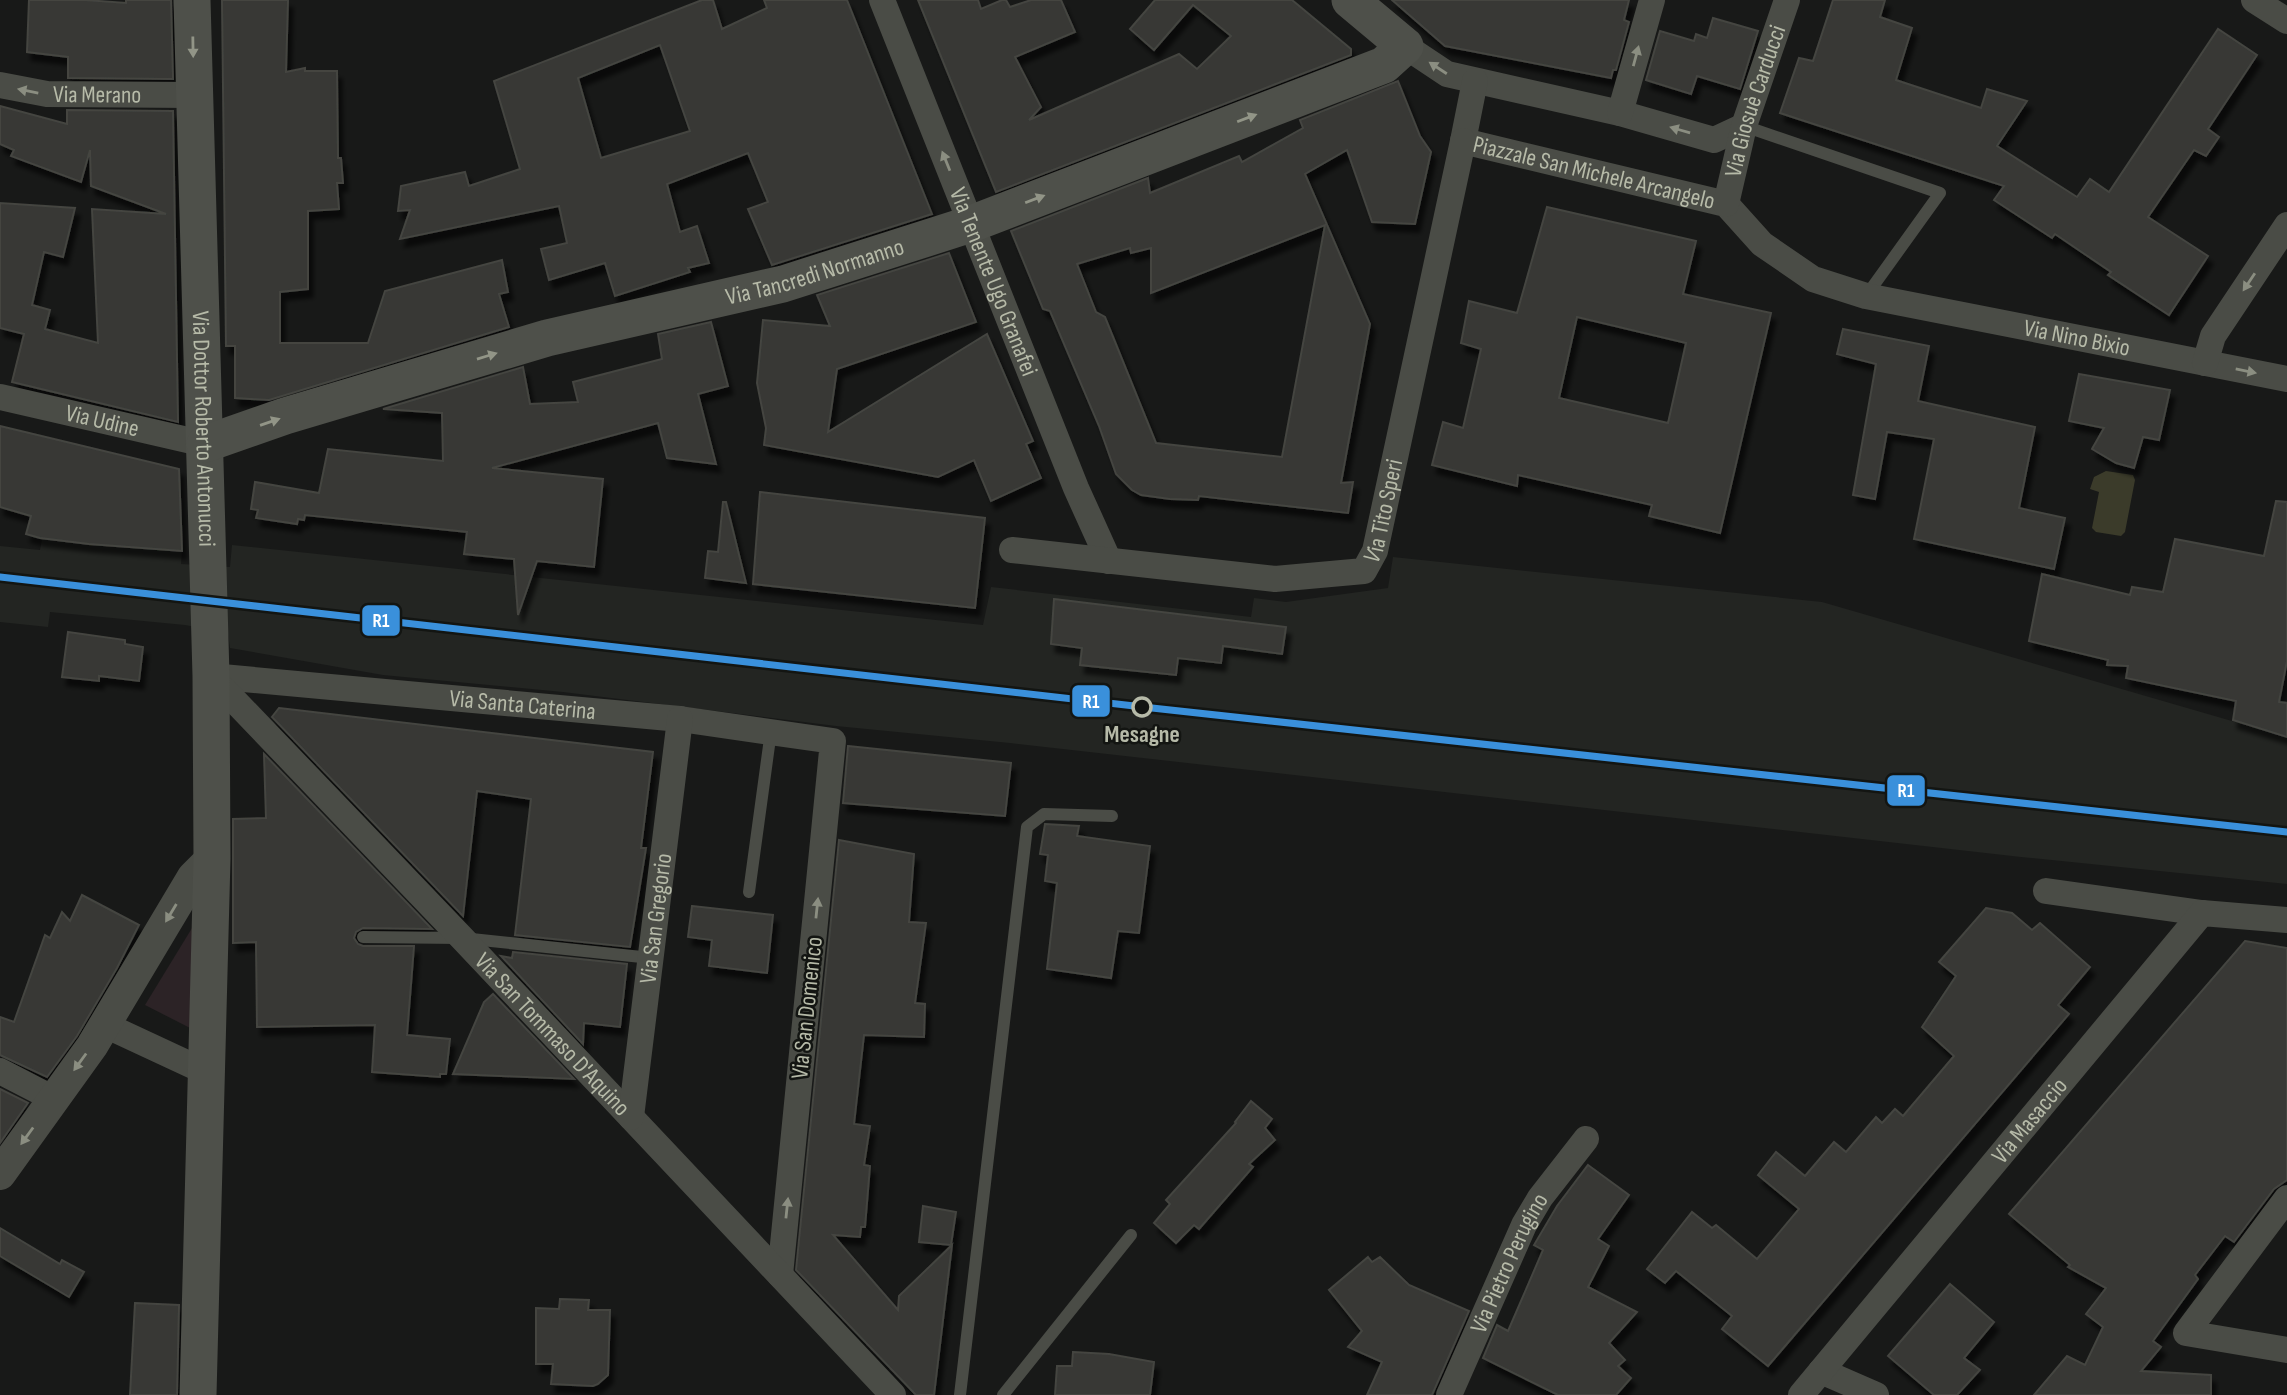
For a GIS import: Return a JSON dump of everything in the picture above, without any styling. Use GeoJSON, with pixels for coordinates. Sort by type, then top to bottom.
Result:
{"type":"FeatureCollection","features":[{"type":"Feature","properties":{"kind":"main road","name":"Via Dottor Roberto Antonucci"},"geometry":{"type":"LineString","coordinates":[[192,0],[212,676],[212,858],[198,1395]]}},
{"type":"Feature","properties":{"kind":"main road"},"geometry":{"type":"LineString","coordinates":[[1350,0],[1405,46]]}},
{"type":"Feature","properties":{"kind":"main road","name":"Via Tancredi Normanno"},"geometry":{"type":"LineString","coordinates":[[205,444],[285,416],[547,338],[783,284],[971,224],[1384,65],[1405,46]]}},
{"type":"Feature","properties":{"kind":"street","name":"Via Tenente Ugo Granafei"},"geometry":{"type":"LineString","coordinates":[[882,0],[1076,488],[1108,561]]}},
{"type":"Feature","properties":{"kind":"street"},"geometry":{"type":"LineString","coordinates":[[1620,113],[1652,0]]}},
{"type":"Feature","properties":{"kind":"street","name":"Via Giosuè Carducci"},"geometry":{"type":"LineString","coordinates":[[1726,204],[1744,126],[1787,0]]}},
{"type":"Feature","properties":{"kind":"street"},"geometry":{"type":"LineString","coordinates":[[2254,0],[2287,21]]}},
{"type":"Feature","properties":{"kind":"street"},"geometry":{"type":"LineString","coordinates":[[1405,46],[1447,74],[1620,113],[1713,140],[1744,126]]}},
{"type":"Feature","properties":{"kind":"street","name":"Piazzale San Michele Arcangelo"},"geometry":{"type":"LineString","coordinates":[[1475,81],[1463,141],[1726,204],[1762,244],[1814,279],[1866,296]]}},
{"type":"Feature","properties":{"kind":"street","name":"Via Merano"},"geometry":{"type":"LineString","coordinates":[[0,85],[47,94],[194,94]]}},
{"type":"Feature","properties":{"kind":"street","name":"Via Tito Speri"},"geometry":{"type":"LineString","coordinates":[[1013,550],[1275,579],[1364,571],[1375,551],[1463,141]]}},
{"type":"Feature","properties":{"kind":"street"},"geometry":{"type":"LineString","coordinates":[[2205,363],[2213,336],[2287,225]]}},
{"type":"Feature","properties":{"kind":"street","name":"Via Nino Bixio"},"geometry":{"type":"LineString","coordinates":[[1866,296],[2287,379]]}},
{"type":"Feature","properties":{"kind":"street","name":"Via Udine"},"geometry":{"type":"LineString","coordinates":[[0,397],[205,444]]}},
{"type":"Feature","properties":{"kind":"street","name":"Via Santa Caterina"},"geometry":{"type":"LineString","coordinates":[[212,676],[680,719],[833,741]]}},
{"type":"Feature","properties":{"kind":"street","name":"Via San Tommaso D'Aquino"},"geometry":{"type":"LineString","coordinates":[[212,676],[893,1395]]}},
{"type":"Feature","properties":{"kind":"street","name":"Via San Gregorio"},"geometry":{"type":"LineString","coordinates":[[631,1117],[680,719]]}},
{"type":"Feature","properties":{"kind":"street","name":"Via San Domenico"},"geometry":{"type":"LineString","coordinates":[[780,1275],[833,741]]}},
{"type":"Feature","properties":{"kind":"street"},"geometry":{"type":"LineString","coordinates":[[0,1174],[105,1025],[192,877],[212,858]]}},
{"type":"Feature","properties":{"kind":"street"},"geometry":{"type":"LineString","coordinates":[[2046,891],[2202,913],[2287,920]]}},
{"type":"Feature","properties":{"kind":"street","name":"Via Masaccio"},"geometry":{"type":"LineString","coordinates":[[1801,1395],[2202,913]]}},
{"type":"Feature","properties":{"kind":"street"},"geometry":{"type":"LineString","coordinates":[[105,1025],[206,1072]]}},
{"type":"Feature","properties":{"kind":"street"},"geometry":{"type":"LineString","coordinates":[[0,1071],[54,1098]]}},
{"type":"Feature","properties":{"kind":"street","name":"Via Pietro Perugino"},"geometry":{"type":"LineString","coordinates":[[1449,1395],[1524,1225],[1540,1198],[1586,1139]]}},
{"type":"Feature","properties":{"kind":"street"},"geometry":{"type":"LineString","coordinates":[[2287,1198],[2186,1333],[2287,1350]]}},
{"type":"Feature","properties":{"kind":"street"},"geometry":{"type":"LineString","coordinates":[[1821,1371],[1876,1395]]}},
{"type":"Feature","properties":{"kind":"lane"},"geometry":{"type":"LineString","coordinates":[[1744,126],[1940,193],[1866,296]]}},
{"type":"Feature","properties":{"kind":"lane"},"geometry":{"type":"LineString","coordinates":[[749,892],[771,731]]}},
{"type":"Feature","properties":{"kind":"lane"},"geometry":{"type":"LineString","coordinates":[[960,1395],[1027,827],[1044,814],[1112,816]]}},
{"type":"Feature","properties":{"kind":"lane"},"geometry":{"type":"LineString","coordinates":[[363,937],[462,938],[651,958]]}},
{"type":"Feature","properties":{"kind":"lane"},"geometry":{"type":"LineString","coordinates":[[1003,1395],[1131,1235]]}},
{"type":"Feature","properties":{"kind":"shaded area"},"geometry":{"type":"Polygon","coordinates":[[[2106,471],[2133,475],[2135,480],[2125,532],[2121,536],[2096,532],[2092,528],[2099,492],[2090,489],[2094,477],[2106,471]]]}},
{"type":"Feature","properties":{"kind":"shaded area"},"geometry":{"type":"Polygon","coordinates":[[[43,534],[117,546],[182,551],[181,564],[230,567],[232,545],[983,625],[991,587],[1251,617],[1254,598],[1286,602],[1388,588],[1393,557],[1822,602],[2287,737],[2287,884],[836,726],[563,692],[383,675],[230,648],[228,633],[185,625],[50,612],[48,627],[0,622],[0,546],[40,550],[43,534]]]}},
{"type":"Feature","properties":{"kind":"shaded area"},"geometry":{"type":"Polygon","coordinates":[[[200,915],[194,1030],[145,1005],[200,915]]]}},
{"type":"Feature","properties":{"kind":"building"},"geometry":{"type":"Polygon","coordinates":[[[29,0],[126,3],[126,0],[171,0],[173,79],[68,78],[68,57],[27,52],[29,0]]]}},
{"type":"Feature","properties":{"kind":"building"},"geometry":{"type":"Polygon","coordinates":[[[222,0],[288,0],[286,72],[305,68],[305,71],[337,71],[338,158],[341,158],[343,183],[337,183],[339,209],[308,211],[308,289],[280,292],[280,343],[368,343],[385,291],[502,260],[508,292],[499,294],[509,327],[269,400],[235,398],[235,346],[226,346],[222,0]]]}},
{"type":"Feature","properties":{"kind":"building"},"geometry":{"type":"Polygon","coordinates":[[[702,0],[713,0],[722,29],[767,8],[764,0],[847,0],[932,214],[772,265],[748,209],[768,202],[748,153],[667,184],[680,232],[697,226],[709,263],[688,268],[690,272],[615,296],[605,263],[549,280],[541,249],[567,243],[559,206],[400,239],[410,210],[398,211],[401,186],[465,172],[469,186],[520,169],[494,81],[702,0]],[[660,45],[578,78],[601,158],[690,131],[660,45]]]}},
{"type":"Feature","properties":{"kind":"building"},"geometry":{"type":"Polygon","coordinates":[[[918,0],[978,0],[981,9],[1002,0],[1006,0],[1010,7],[1031,0],[1061,0],[1075,32],[1015,57],[1041,107],[1029,120],[1179,54],[1197,69],[1231,36],[1193,5],[1154,50],[1130,29],[1155,0],[1292,0],[1351,49],[1351,55],[996,192],[918,0]]]}},
{"type":"Feature","properties":{"kind":"building"},"geometry":{"type":"Polygon","coordinates":[[[1392,0],[1629,0],[1624,20],[1629,22],[1616,70],[1613,70],[1611,78],[1445,46],[1392,0]]]}},
{"type":"Feature","properties":{"kind":"building"},"geometry":{"type":"Polygon","coordinates":[[[1833,0],[1885,0],[1880,17],[1912,28],[1896,80],[1981,108],[1987,89],[2027,101],[1997,146],[2077,197],[2090,179],[2109,192],[2218,29],[2257,55],[2208,129],[2219,137],[2206,156],[2194,150],[2148,217],[2208,256],[2169,315],[2108,275],[2111,272],[2055,234],[2052,238],[1994,200],[2004,186],[1780,113],[1799,58],[1813,61],[1833,0]]]}},
{"type":"Feature","properties":{"kind":"building"},"geometry":{"type":"Polygon","coordinates":[[[1713,18],[1758,31],[1740,89],[1697,76],[1691,94],[1646,80],[1660,31],[1694,41],[1696,34],[1707,38],[1713,18]]]}},
{"type":"Feature","properties":{"kind":"building"},"geometry":{"type":"Polygon","coordinates":[[[1398,81],[1420,136],[1431,152],[1415,224],[1372,222],[1347,150],[1305,174],[1370,324],[1341,483],[1353,482],[1348,513],[1199,496],[1198,500],[1141,495],[1116,474],[1099,426],[1050,311],[1043,309],[1011,231],[1148,178],[1150,193],[1239,156],[1242,162],[1303,128],[1300,120],[1398,81]],[[1325,225],[1151,293],[1151,248],[1131,253],[1130,248],[1077,264],[1096,312],[1105,317],[1156,443],[1282,457],[1325,225]]]}},
{"type":"Feature","properties":{"kind":"building"},"geometry":{"type":"Polygon","coordinates":[[[0,106],[67,124],[67,110],[173,111],[178,422],[12,382],[24,334],[0,328],[0,203],[75,208],[63,257],[44,252],[32,305],[50,310],[45,329],[98,343],[92,209],[166,214],[91,186],[90,150],[81,182],[11,156],[14,150],[0,144],[0,106]]]}},
{"type":"Feature","properties":{"kind":"building"},"geometry":{"type":"Polygon","coordinates":[[[1547,207],[1696,241],[1683,294],[1771,313],[1720,533],[1649,516],[1652,505],[1518,475],[1517,486],[1432,465],[1443,422],[1463,428],[1481,349],[1461,343],[1469,301],[1517,313],[1547,207]],[[1577,317],[1559,398],[1668,423],[1686,343],[1577,317]]]}},
{"type":"Feature","properties":{"kind":"building"},"geometry":{"type":"Polygon","coordinates":[[[949,253],[976,322],[837,369],[828,432],[987,334],[1033,441],[1026,444],[1041,478],[991,501],[974,460],[938,477],[764,445],[766,428],[757,383],[763,320],[830,326],[817,295],[949,253]]]}},
{"type":"Feature","properties":{"kind":"building"},"geometry":{"type":"Polygon","coordinates":[[[711,322],[728,386],[698,394],[716,464],[667,458],[658,423],[492,468],[603,479],[594,567],[537,561],[518,615],[514,559],[464,554],[467,532],[305,515],[304,520],[298,519],[297,524],[256,518],[258,510],[251,509],[255,482],[319,493],[328,449],[443,461],[442,413],[383,409],[523,367],[530,404],[578,402],[573,382],[662,359],[658,334],[711,322]]]}},
{"type":"Feature","properties":{"kind":"building"},"geometry":{"type":"Polygon","coordinates":[[[1843,329],[1929,346],[1918,401],[2035,427],[2019,508],[2065,518],[2054,569],[1914,539],[1934,439],[1887,432],[1875,499],[1853,495],[1876,364],[1837,354],[1843,329]]]}},
{"type":"Feature","properties":{"kind":"building"},"geometry":{"type":"Polygon","coordinates":[[[2079,374],[2170,390],[2159,440],[2143,437],[2134,468],[2116,463],[2092,449],[2104,428],[2069,421],[2079,374]]]}},
{"type":"Feature","properties":{"kind":"building"},"geometry":{"type":"Polygon","coordinates":[[[0,426],[179,469],[182,551],[89,544],[26,534],[31,516],[0,507],[0,426]]]}},
{"type":"Feature","properties":{"kind":"building"},"geometry":{"type":"Polygon","coordinates":[[[760,492],[985,518],[975,608],[753,584],[760,492]]]}},
{"type":"Feature","properties":{"kind":"building"},"geometry":{"type":"Polygon","coordinates":[[[2276,501],[2287,502],[2287,661],[2279,702],[2287,703],[2287,737],[2233,720],[2236,701],[2126,678],[2128,666],[2107,665],[2108,660],[2029,641],[2042,574],[2130,595],[2132,587],[2163,592],[2175,539],[2264,556],[2276,501]]]}},
{"type":"Feature","properties":{"kind":"building"},"geometry":{"type":"Polygon","coordinates":[[[723,502],[726,502],[746,583],[705,578],[708,551],[718,552],[723,502]]]}},
{"type":"Feature","properties":{"kind":"building","name":"Mesagne"},"geometry":{"type":"Polygon","coordinates":[[[1054,599],[1286,627],[1282,654],[1223,646],[1221,663],[1178,658],[1176,675],[1080,665],[1082,648],[1051,644],[1054,599]]]}},
{"type":"Feature","properties":{"kind":"building"},"geometry":{"type":"Polygon","coordinates":[[[68,632],[125,640],[125,644],[143,647],[139,681],[99,676],[99,681],[62,677],[68,632]]]}},
{"type":"Feature","properties":{"kind":"building"},"geometry":{"type":"Polygon","coordinates":[[[279,708],[653,752],[641,848],[646,848],[630,947],[515,935],[531,799],[477,791],[463,916],[272,717],[279,708]]]}},
{"type":"Feature","properties":{"kind":"building"},"geometry":{"type":"Polygon","coordinates":[[[848,746],[1011,763],[1005,816],[843,803],[848,746]]]}},
{"type":"Feature","properties":{"kind":"building"},"geometry":{"type":"Polygon","coordinates":[[[264,754],[432,929],[363,928],[356,932],[354,938],[363,946],[414,946],[407,1035],[450,1039],[446,1074],[440,1074],[440,1077],[372,1072],[375,1025],[257,1027],[256,942],[233,943],[233,819],[266,818],[264,754]]]}},
{"type":"Feature","properties":{"kind":"building"},"geometry":{"type":"Polygon","coordinates":[[[1045,824],[1079,826],[1077,836],[1150,846],[1139,933],[1118,931],[1111,978],[1047,969],[1057,883],[1045,881],[1048,855],[1040,854],[1045,824]]]}},
{"type":"Feature","properties":{"kind":"building"},"geometry":{"type":"Polygon","coordinates":[[[839,840],[914,854],[909,922],[926,923],[915,1003],[925,1004],[924,1037],[864,1035],[854,1124],[870,1126],[864,1165],[870,1166],[865,1227],[861,1227],[860,1237],[833,1235],[898,1310],[899,1296],[952,1245],[934,1395],[916,1395],[796,1270],[839,840]]]}},
{"type":"Feature","properties":{"kind":"building"},"geometry":{"type":"Polygon","coordinates":[[[82,895],[139,925],[77,1036],[47,1077],[0,1055],[0,1017],[14,1022],[45,935],[50,938],[62,912],[70,921],[82,895]]]}},
{"type":"Feature","properties":{"kind":"building"},"geometry":{"type":"Polygon","coordinates":[[[692,906],[773,915],[767,973],[709,966],[712,940],[688,937],[692,906]]]}},
{"type":"Feature","properties":{"kind":"building"},"geometry":{"type":"Polygon","coordinates":[[[1986,908],[2012,913],[2032,930],[2040,923],[2090,967],[2058,1005],[2069,1014],[1768,1366],[1722,1329],[1732,1316],[1676,1271],[1665,1283],[1647,1269],[1692,1212],[1712,1228],[1716,1225],[1757,1259],[1799,1209],[1758,1175],[1776,1152],[1805,1176],[1834,1142],[1846,1152],[1876,1117],[1882,1123],[1895,1109],[1903,1116],[1954,1056],[1922,1027],[1956,976],[1939,962],[1986,908]]]}},
{"type":"Feature","properties":{"kind":"building"},"geometry":{"type":"Polygon","coordinates":[[[2245,941],[2287,948],[2287,1180],[2274,1189],[2234,1242],[2225,1236],[2195,1275],[2198,1279],[2153,1341],[2161,1347],[2141,1371],[2211,1375],[2211,1395],[2034,1395],[2067,1356],[2085,1365],[2103,1327],[2086,1314],[2106,1288],[2068,1267],[2070,1265],[2009,1214],[2245,941]]]}},
{"type":"Feature","properties":{"kind":"building"},"geometry":{"type":"Polygon","coordinates":[[[513,952],[627,964],[620,1027],[584,1023],[583,1044],[501,956],[512,958],[513,952]]]}},
{"type":"Feature","properties":{"kind":"building"},"geometry":{"type":"Polygon","coordinates":[[[493,994],[574,1079],[453,1074],[484,1002],[493,994]]]}},
{"type":"Feature","properties":{"kind":"building"},"geometry":{"type":"Polygon","coordinates":[[[0,1089],[28,1103],[0,1143],[0,1089]]]}},
{"type":"Feature","properties":{"kind":"building"},"geometry":{"type":"Polygon","coordinates":[[[1251,1101],[1272,1119],[1265,1128],[1275,1140],[1249,1164],[1253,1167],[1199,1229],[1194,1225],[1176,1243],[1154,1223],[1170,1204],[1166,1200],[1236,1123],[1251,1101]]]}},
{"type":"Feature","properties":{"kind":"building"},"geometry":{"type":"Polygon","coordinates":[[[1588,1165],[1629,1195],[1598,1239],[1609,1246],[1588,1287],[1637,1312],[1609,1343],[1625,1360],[1618,1366],[1631,1378],[1616,1395],[1558,1395],[1483,1358],[1497,1325],[1508,1331],[1543,1250],[1534,1245],[1557,1206],[1588,1165]]]}},
{"type":"Feature","properties":{"kind":"building"},"geometry":{"type":"Polygon","coordinates":[[[923,1206],[956,1212],[951,1245],[919,1242],[923,1206]]]}},
{"type":"Feature","properties":{"kind":"building"},"geometry":{"type":"Polygon","coordinates":[[[0,1228],[60,1264],[62,1260],[84,1272],[69,1297],[0,1256],[0,1228]]]}},
{"type":"Feature","properties":{"kind":"building"},"geometry":{"type":"Polygon","coordinates":[[[1368,1257],[1372,1262],[1380,1257],[1409,1285],[1469,1311],[1432,1395],[1367,1395],[1382,1362],[1348,1347],[1362,1331],[1329,1290],[1368,1257]]]}},
{"type":"Feature","properties":{"kind":"building"},"geometry":{"type":"Polygon","coordinates":[[[1950,1284],[1994,1322],[1964,1358],[1980,1370],[1957,1395],[1934,1395],[1888,1356],[1950,1284]]]}},
{"type":"Feature","properties":{"kind":"building"},"geometry":{"type":"Polygon","coordinates":[[[560,1299],[589,1300],[588,1310],[610,1310],[608,1375],[598,1384],[551,1384],[553,1364],[536,1364],[536,1308],[559,1309],[560,1299]]]}},
{"type":"Feature","properties":{"kind":"building"},"geometry":{"type":"Polygon","coordinates":[[[135,1303],[179,1305],[177,1395],[130,1395],[135,1303]]]}},
{"type":"Feature","properties":{"kind":"building"},"geometry":{"type":"Polygon","coordinates":[[[1073,1352],[1109,1354],[1154,1362],[1150,1395],[1055,1395],[1057,1366],[1072,1366],[1073,1352]]]}},
{"type":"Feature","properties":{"kind":"transit line","name":"R1"},"geometry":{"type":"LineString","coordinates":[[0,577],[1152,708],[2287,832]]}},
{"type":"Feature","properties":{"kind":"place","name":"Mesagne"},"geometry":{"type":"Point","coordinates":[1142,707]}}]}
